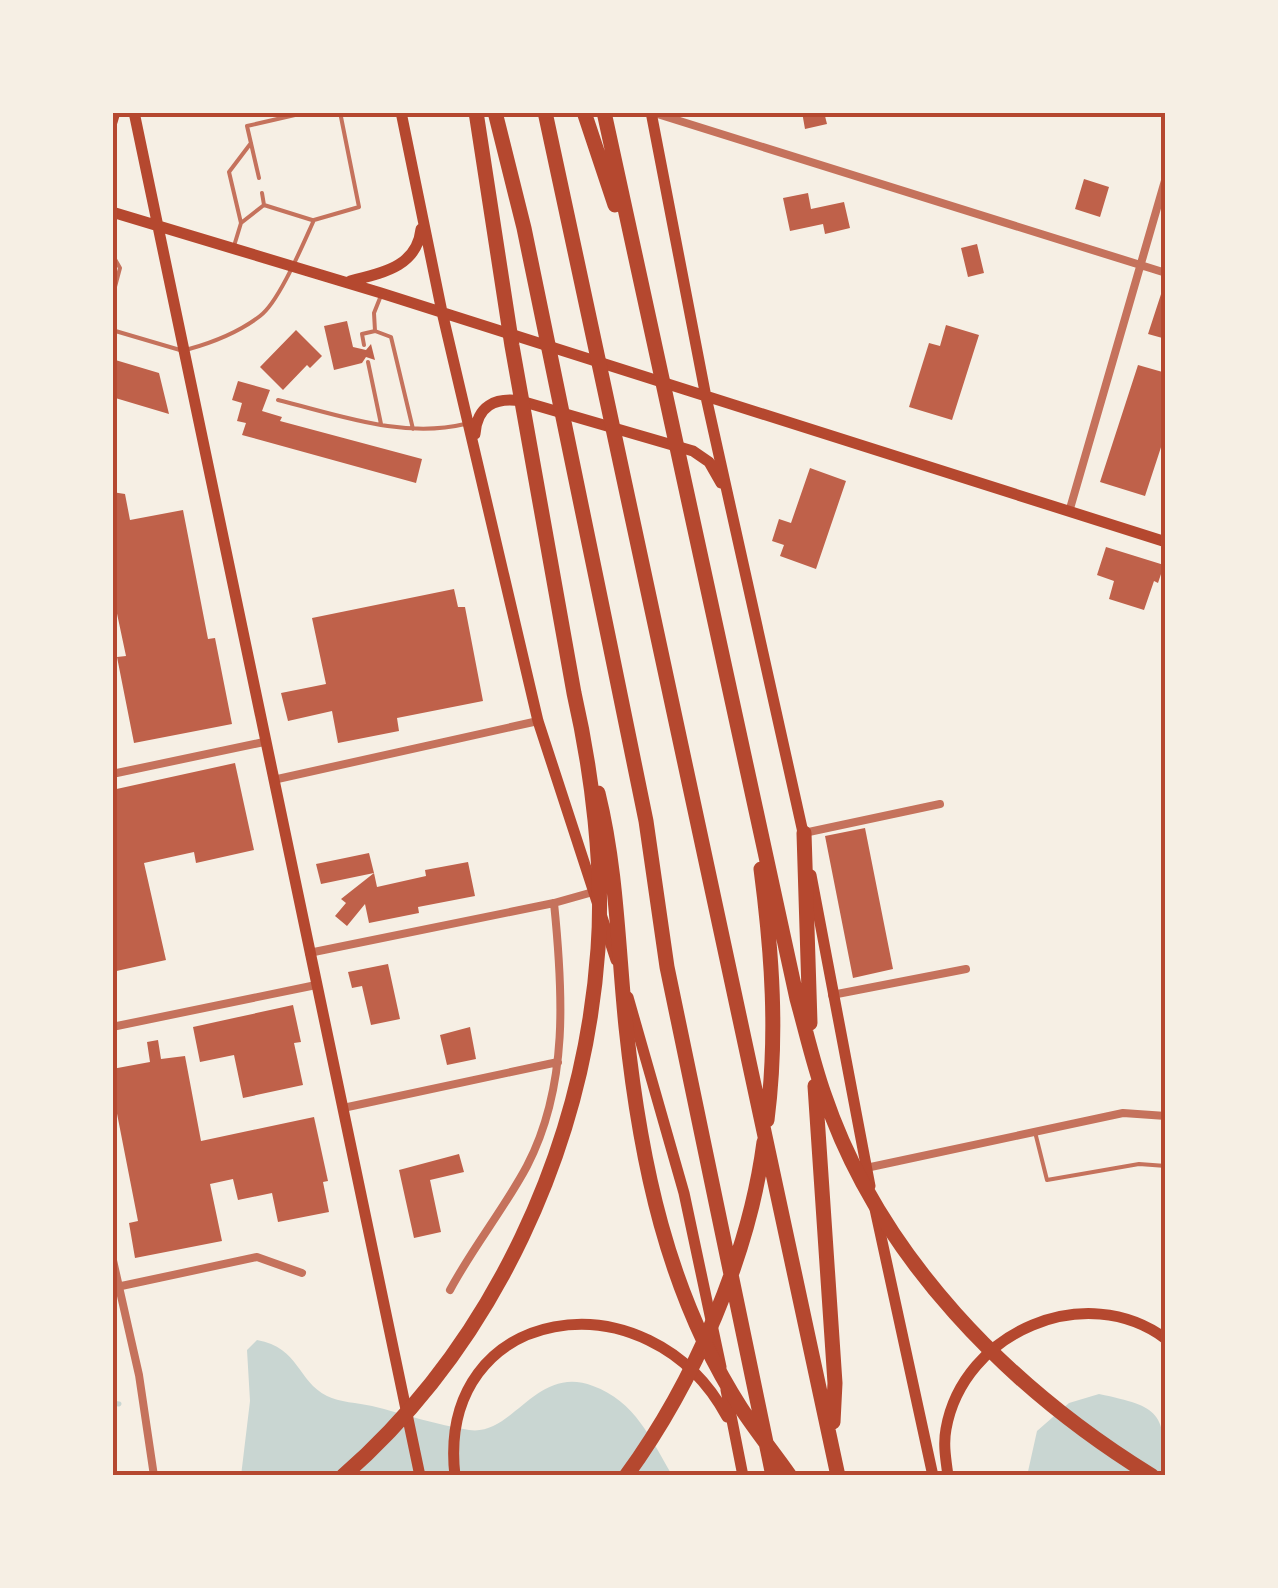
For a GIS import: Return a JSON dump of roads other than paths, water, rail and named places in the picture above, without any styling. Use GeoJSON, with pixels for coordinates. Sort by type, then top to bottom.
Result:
{"type":"FeatureCollection","features":[{"type":"Feature","properties":{"kind":"highway"},"geometry":{"type":"LineString","coordinates":[[476,112],[574,693],[604,818],[636,1116],[664,1242],[694,1318],[740,1406],[790,1476]]}},
{"type":"Feature","properties":{"kind":"highway"},"geometry":{"type":"LineString","coordinates":[[495,112],[524,228],[646,821],[667,966],[773,1476]]}},
{"type":"Feature","properties":{"kind":"highway"},"geometry":{"type":"LineString","coordinates":[[545,112],[838,1476]]}},
{"type":"Feature","properties":{"kind":"highway"},"geometry":{"type":"LineString","coordinates":[[584,112],[632,251]]}},
{"type":"Feature","properties":{"kind":"highway"},"geometry":{"type":"LineString","coordinates":[[604,112],[796,999],[825,1097],[860,1176],[914,1263],[969,1328],[1065,1418],[1152,1476]]}},
{"type":"Feature","properties":{"kind":"highway"},"geometry":{"type":"LineString","coordinates":[[343,1476],[433,1381],[496,1288],[520,1244],[570,1111],[589,1024],[598,948],[599,884],[587,749]]}},
{"type":"Feature","properties":{"kind":"highway"},"geometry":{"type":"LineString","coordinates":[[626,1476],[694,1362],[750,1216],[762,1162],[774,1033],[772,968],[750,790]]}},
{"type":"Feature","properties":{"kind":"highway"},"geometry":{"type":"LineString","coordinates":[[804,833],[808,995],[835,1383],[832,1446]]}},
{"type":"Feature","properties":{"kind":"main road"},"geometry":{"type":"LineString","coordinates":[[112,122],[115,112]]}},
{"type":"Feature","properties":{"kind":"main road"},"geometry":{"type":"LineString","coordinates":[[134,112],[420,1476]]}},
{"type":"Feature","properties":{"kind":"main road"},"geometry":{"type":"LineString","coordinates":[[400,112],[442,312],[538,721],[618,965],[684,1194],[742,1476]]}},
{"type":"Feature","properties":{"kind":"main road"},"geometry":{"type":"LineString","coordinates":[[651,112],[706,397],[804,833],[866,1168],[932,1476]]}},
{"type":"Feature","properties":{"kind":"main road"},"geometry":{"type":"LineString","coordinates":[[112,212],[442,312],[1166,542]]}},
{"type":"Feature","properties":{"kind":"main road"},"geometry":{"type":"LineString","coordinates":[[346,282],[403,263],[420,238],[422,214]]}},
{"type":"Feature","properties":{"kind":"main road"},"geometry":{"type":"LineString","coordinates":[[475,445],[479,414],[490,403],[503,398],[521,401],[693,452],[709,462],[731,506]]}},
{"type":"Feature","properties":{"kind":"main road"},"geometry":{"type":"LineString","coordinates":[[948,1476],[944,1448],[952,1407],[966,1379],[987,1353],[1028,1324],[1092,1312],[1129,1319],[1166,1339]]}},
{"type":"Feature","properties":{"kind":"main road"},"geometry":{"type":"LineString","coordinates":[[455,1476],[457,1422],[476,1377],[520,1338],[576,1322],[622,1328],[678,1356],[693,1368],[718,1400],[737,1439]]}},
{"type":"Feature","properties":{"kind":"street"},"geometry":{"type":"LineString","coordinates":[[651,112],[1166,273]]}},
{"type":"Feature","properties":{"kind":"street"},"geometry":{"type":"LineString","coordinates":[[1069,512],[1166,177]]}},
{"type":"Feature","properties":{"kind":"street"},"geometry":{"type":"LineString","coordinates":[[272,780],[538,721]]}},
{"type":"Feature","properties":{"kind":"street"},"geometry":{"type":"LineString","coordinates":[[112,774],[264,742]]}},
{"type":"Feature","properties":{"kind":"street"},"geometry":{"type":"LineString","coordinates":[[804,833],[940,804]]}},
{"type":"Feature","properties":{"kind":"street"},"geometry":{"type":"LineString","coordinates":[[309,953],[593,892]]}},
{"type":"Feature","properties":{"kind":"street"},"geometry":{"type":"LineString","coordinates":[[450,1290],[528,1163],[542,1128],[558,1062],[559,951],[554,903]]}},
{"type":"Feature","properties":{"kind":"street"},"geometry":{"type":"LineString","coordinates":[[832,994],[966,969]]}},
{"type":"Feature","properties":{"kind":"street"},"geometry":{"type":"LineString","coordinates":[[112,1028],[316,985]]}},
{"type":"Feature","properties":{"kind":"street"},"geometry":{"type":"LineString","coordinates":[[343,1108],[558,1062]]}},
{"type":"Feature","properties":{"kind":"street"},"geometry":{"type":"LineString","coordinates":[[866,1168],[1123,1114],[1166,1116]]}},
{"type":"Feature","properties":{"kind":"street"},"geometry":{"type":"LineString","coordinates":[[112,1256],[139,1375],[154,1476]]}},
{"type":"Feature","properties":{"kind":"street"},"geometry":{"type":"LineString","coordinates":[[116,1287],[258,1257],[302,1274]]}},
{"type":"Feature","properties":{"kind":"lane"},"geometry":{"type":"LineString","coordinates":[[258,178],[248,126],[308,112]]}},
{"type":"Feature","properties":{"kind":"lane"},"geometry":{"type":"LineString","coordinates":[[264,206],[314,220],[359,206],[340,112]]}},
{"type":"Feature","properties":{"kind":"lane"},"geometry":{"type":"LineString","coordinates":[[233,250],[242,223],[230,172],[251,143]]}},
{"type":"Feature","properties":{"kind":"lane"},"geometry":{"type":"LineString","coordinates":[[262,194],[264,206]]}},
{"type":"Feature","properties":{"kind":"lane"},"geometry":{"type":"LineString","coordinates":[[242,223],[264,206]]}},
{"type":"Feature","properties":{"kind":"lane"},"geometry":{"type":"LineString","coordinates":[[112,330],[184,351],[218,340],[264,314],[292,268],[314,220]]}},
{"type":"Feature","properties":{"kind":"lane"},"geometry":{"type":"LineString","coordinates":[[112,254],[120,268],[112,298]]}},
{"type":"Feature","properties":{"kind":"lane"},"geometry":{"type":"LineString","coordinates":[[376,331],[374,313],[381,293]]}},
{"type":"Feature","properties":{"kind":"lane"},"geometry":{"type":"LineString","coordinates":[[364,345],[362,334],[376,331],[391,337],[414,430]]}},
{"type":"Feature","properties":{"kind":"lane"},"geometry":{"type":"LineString","coordinates":[[368,362],[381,424]]}},
{"type":"Feature","properties":{"kind":"lane"},"geometry":{"type":"LineString","coordinates":[[278,400],[414,430],[437,431],[470,423]]}},
{"type":"Feature","properties":{"kind":"lane"},"geometry":{"type":"LineString","coordinates":[[1036,1132],[1047,1180],[1139,1164],[1166,1166]]}},
{"type":"Feature","properties":{"kind":"waterway"},"geometry":{"type":"LineString","coordinates":[[112,1403],[119,1404]]}}]}
